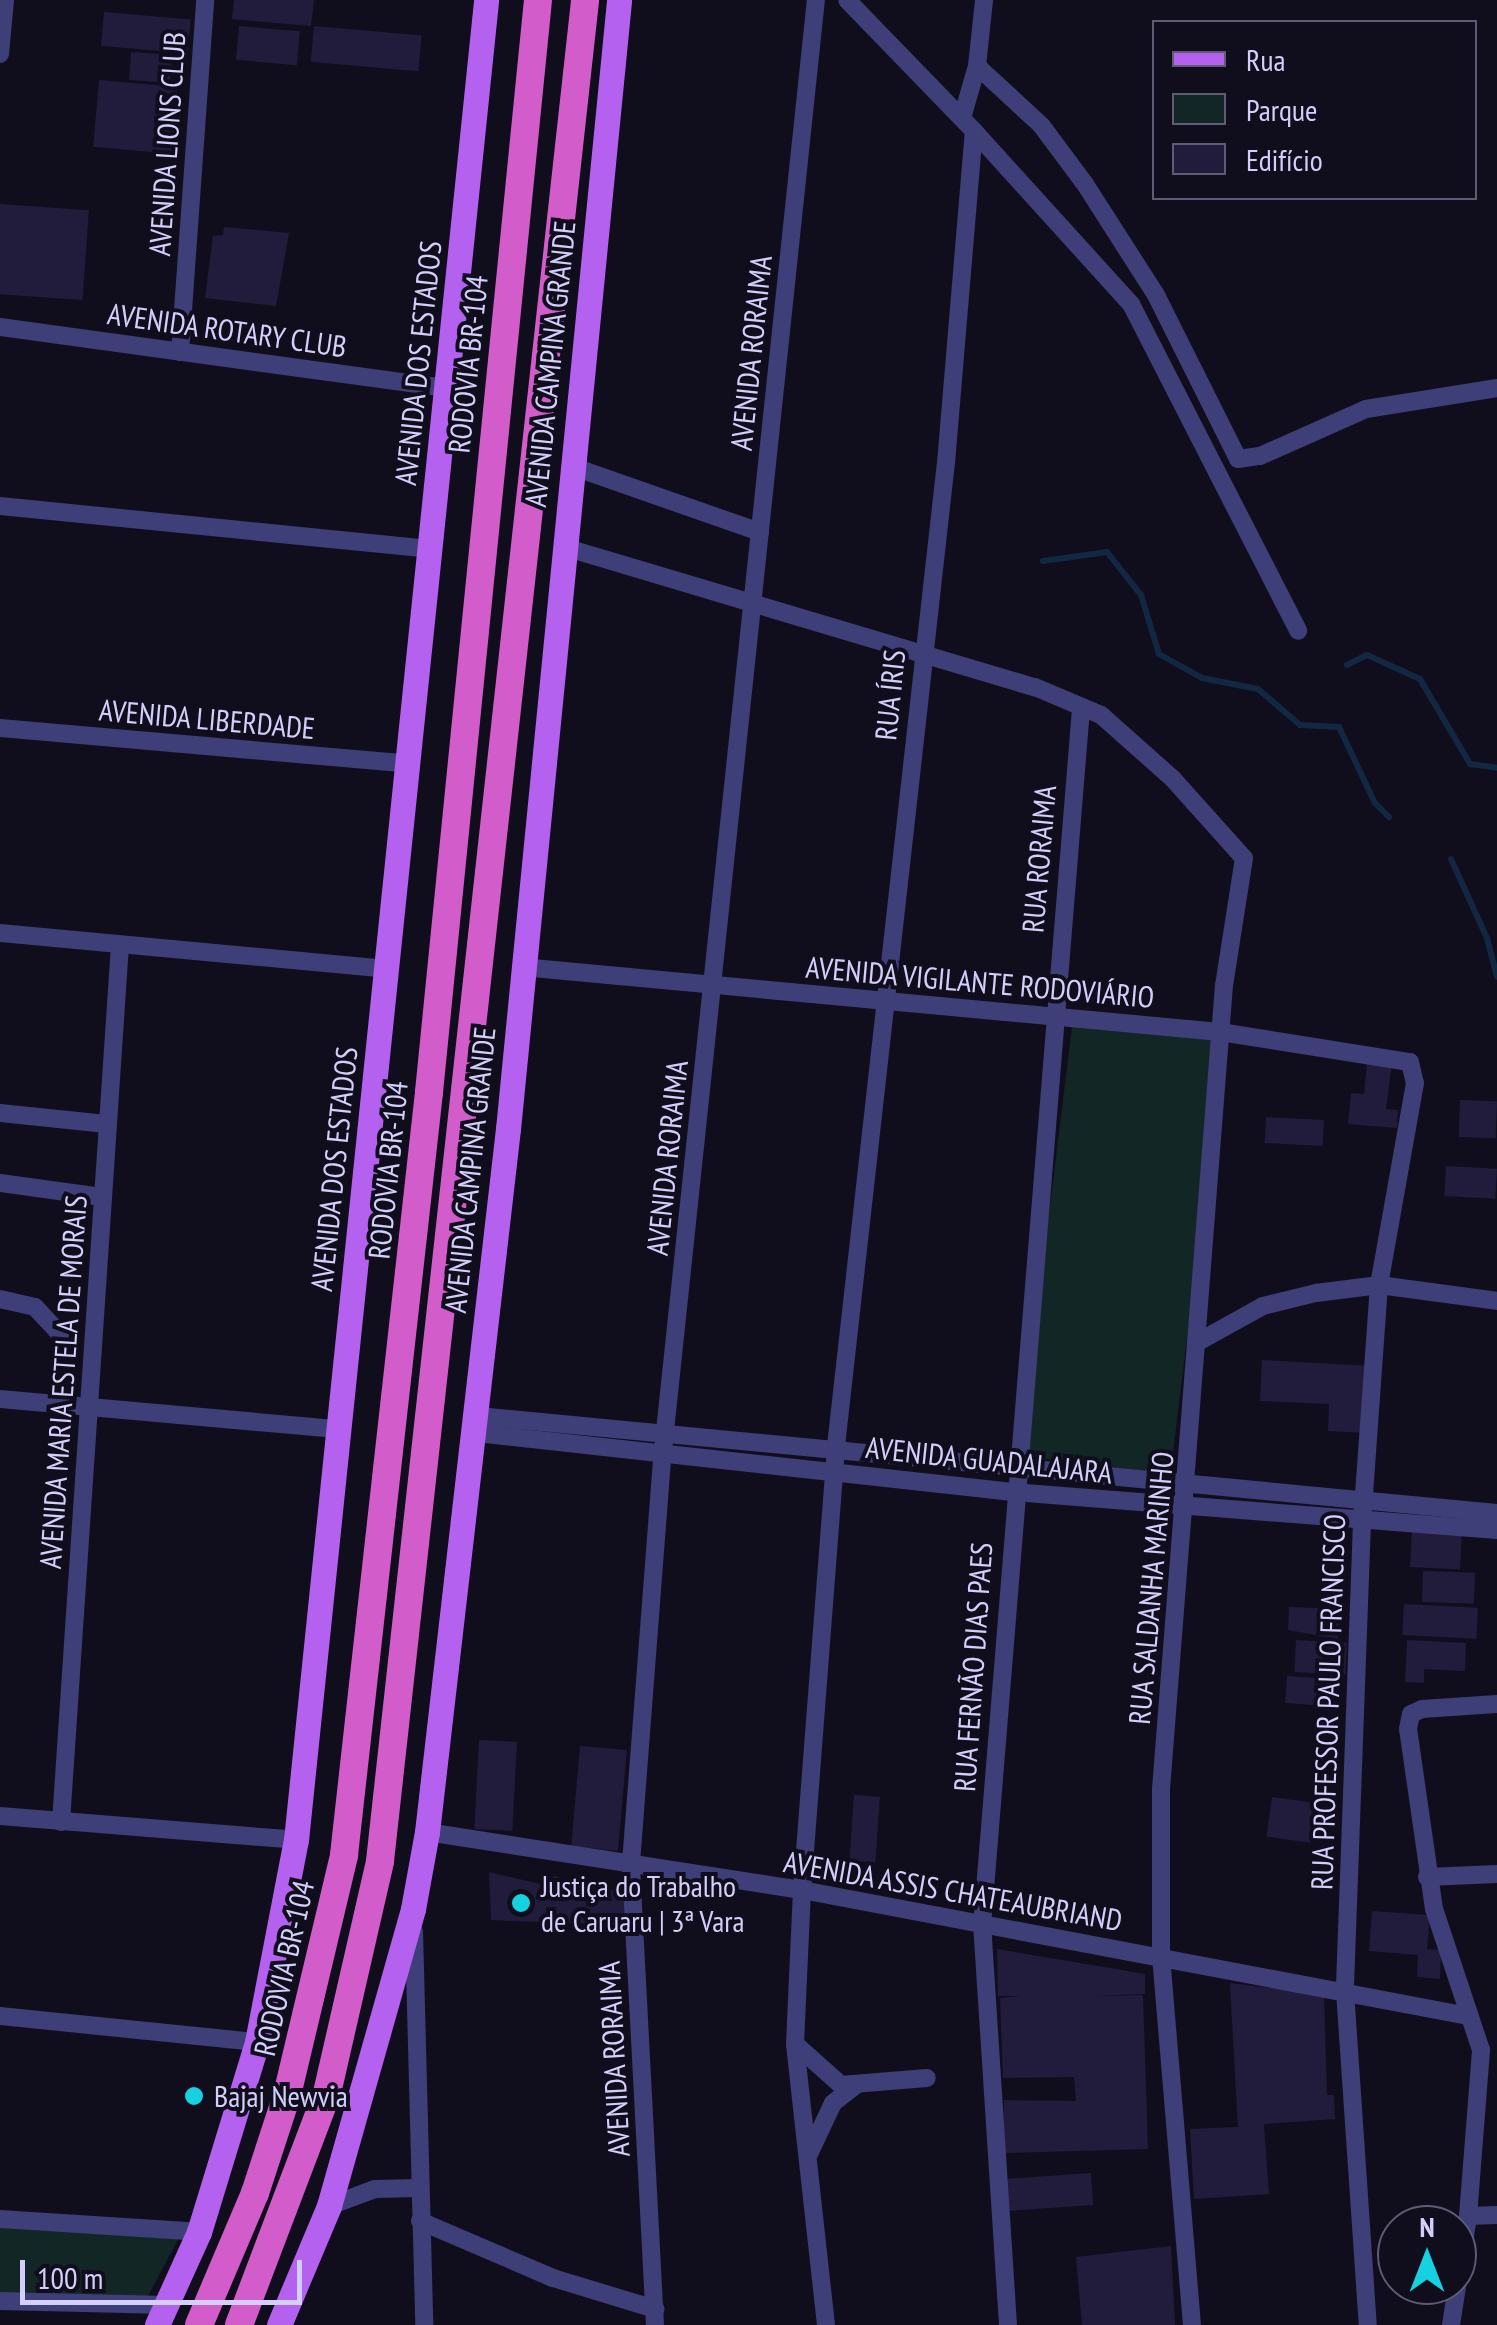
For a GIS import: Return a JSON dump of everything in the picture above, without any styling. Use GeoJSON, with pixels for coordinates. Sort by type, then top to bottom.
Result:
{"type":"FeatureCollection","features":[{"type":"Feature","properties":{"kind":"highway","name":"RODOVIA BR-104"},"geometry":{"type":"LineString","coordinates":[[199,2325],[255,2194],[288,2095],[344,1855],[427,1112],[538,0]]}},
{"type":"Feature","properties":{"kind":"highway"},"geometry":{"type":"LineString","coordinates":[[239,2325],[327,2093],[380,1861],[585,0]]}},
{"type":"Feature","properties":{"kind":"main road","name":"AVENIDA DOS ESTADOS"},"geometry":{"type":"LineString","coordinates":[[162,2315],[199,2232],[257,2042],[296,1840],[486,0]]}},
{"type":"Feature","properties":{"kind":"main road","name":"AVENIDA CAMPINA GRANDE"},"geometry":{"type":"LineString","coordinates":[[278,2325],[329,2206],[413,1909],[427,1832],[477,1425],[619,0]]}},
{"type":"Feature","properties":{"kind":"street"},"geometry":{"type":"LineString","coordinates":[[0,54],[5,0]]}},
{"type":"Feature","properties":{"kind":"street","name":"AVENIDA LIONS CLUB"},"geometry":{"type":"LineString","coordinates":[[180,352],[205,0]]}},
{"type":"Feature","properties":{"kind":"street","name":"AVENIDA RORAIMA"},"geometry":{"type":"LineString","coordinates":[[655,2317],[631,1864],[664,1441],[816,0]]}},
{"type":"Feature","properties":{"kind":"street"},"geometry":{"type":"LineString","coordinates":[[847,0],[968,124],[1131,304],[1298,631]]}},
{"type":"Feature","properties":{"kind":"street","name":"RUA ÍRIS"},"geometry":{"type":"LineString","coordinates":[[826,2325],[795,2044],[802,1890],[836,1446],[946,463],[968,124],[984,0]]}},
{"type":"Feature","properties":{"kind":"street"},"geometry":{"type":"LineString","coordinates":[[978,66],[1041,125],[1111,223],[1156,295],[1238,459],[1260,456],[1366,409],[1497,388]]}},
{"type":"Feature","properties":{"kind":"street","name":"AVENIDA ROTARY CLUB"},"geometry":{"type":"LineString","coordinates":[[0,327],[447,388]]}},
{"type":"Feature","properties":{"kind":"street"},"geometry":{"type":"LineString","coordinates":[[574,467],[760,532]]}},
{"type":"Feature","properties":{"kind":"street"},"geometry":{"type":"LineString","coordinates":[[0,506],[432,549]]}},
{"type":"Feature","properties":{"kind":"street"},"geometry":{"type":"LineString","coordinates":[[564,547],[753,600],[1034,687],[1081,710]]}},
{"type":"Feature","properties":{"kind":"street","name":"RUA SALDANHA MARINHO"},"geometry":{"type":"LineString","coordinates":[[1081,710],[1118,726],[1229,835],[1244,858],[1220,1032],[1187,1507],[1160,1790],[1161,1956],[1192,2325]]}},
{"type":"Feature","properties":{"kind":"street","name":"RUA RORAIMA"},"geometry":{"type":"LineString","coordinates":[[1052,1014],[1081,710]]}},
{"type":"Feature","properties":{"kind":"street","name":"AVENIDA LIBERDADE"},"geometry":{"type":"LineString","coordinates":[[0,728],[409,764]]}},
{"type":"Feature","properties":{"kind":"street"},"geometry":{"type":"LineString","coordinates":[[0,933],[389,968]]}},
{"type":"Feature","properties":{"kind":"street","name":"AVENIDA MARIA ESTELA DE MORAIS"},"geometry":{"type":"LineString","coordinates":[[61,1822],[120,945]]}},
{"type":"Feature","properties":{"kind":"street","name":"AVENIDA VIGILANTE RODOVIÁRIO"},"geometry":{"type":"LineString","coordinates":[[522,967],[1220,1032],[1400,1056],[1410,1062],[1415,1083]]}},
{"type":"Feature","properties":{"kind":"street","name":"RUA FERNÃO DIAS PAES"},"geometry":{"type":"LineString","coordinates":[[1008,2325],[982,1926],[1052,1014]]}},
{"type":"Feature","properties":{"kind":"street","name":"RUA PROFESSOR PAULO FRANCISCO"},"geometry":{"type":"LineString","coordinates":[[1368,2325],[1345,1991],[1362,1522],[1379,1284],[1415,1083]]}},
{"type":"Feature","properties":{"kind":"street"},"geometry":{"type":"LineString","coordinates":[[0,1113],[106,1124]]}},
{"type":"Feature","properties":{"kind":"street"},"geometry":{"type":"LineString","coordinates":[[0,1183],[102,1197]]}},
{"type":"Feature","properties":{"kind":"street"},"geometry":{"type":"LineString","coordinates":[[1198,1342],[1263,1306],[1379,1284],[1497,1302]]}},
{"type":"Feature","properties":{"kind":"street"},"geometry":{"type":"LineString","coordinates":[[0,1300],[35,1307],[60,1334]]}},
{"type":"Feature","properties":{"kind":"street"},"geometry":{"type":"LineString","coordinates":[[0,1399],[338,1429]]}},
{"type":"Feature","properties":{"kind":"street","name":"AVENIDA GUADALAJARA"},"geometry":{"type":"LineString","coordinates":[[477,1425],[664,1441],[834,1470],[1014,1492],[1362,1522],[1416,1520],[1497,1530]]}},
{"type":"Feature","properties":{"kind":"street"},"geometry":{"type":"LineString","coordinates":[[664,1441],[836,1446],[1497,1513]]}},
{"type":"Feature","properties":{"kind":"street"},"geometry":{"type":"LineString","coordinates":[[1469,2205],[1489,2050],[1468,2016],[1427,1877],[1411,1714],[1497,1704]]}},
{"type":"Feature","properties":{"kind":"street"},"geometry":{"type":"LineString","coordinates":[[0,1816],[296,1840]]}},
{"type":"Feature","properties":{"kind":"street","name":"AVENIDA ASSIS CHATEAUBRIAND"},"geometry":{"type":"LineString","coordinates":[[427,1832],[802,1890],[1468,2016]]}},
{"type":"Feature","properties":{"kind":"street"},"geometry":{"type":"LineString","coordinates":[[1427,1877],[1497,1874]]}},
{"type":"Feature","properties":{"kind":"street"},"geometry":{"type":"LineString","coordinates":[[413,1909],[424,2325]]}},
{"type":"Feature","properties":{"kind":"street"},"geometry":{"type":"LineString","coordinates":[[0,2016],[257,2042]]}},
{"type":"Feature","properties":{"kind":"street"},"geometry":{"type":"LineString","coordinates":[[795,2044],[820,2071],[854,2086],[927,2078]]}},
{"type":"Feature","properties":{"kind":"street"},"geometry":{"type":"LineString","coordinates":[[808,2158],[834,2103],[854,2086]]}},
{"type":"Feature","properties":{"kind":"street"},"geometry":{"type":"LineString","coordinates":[[329,2206],[374,2189],[420,2188]]}},
{"type":"Feature","properties":{"kind":"street"},"geometry":{"type":"LineString","coordinates":[[0,2219],[199,2232]]}},
{"type":"Feature","properties":{"kind":"street"},"geometry":{"type":"LineString","coordinates":[[420,2221],[655,2317]]}},
{"type":"Feature","properties":{"kind":"street"},"geometry":{"type":"LineString","coordinates":[[0,2301],[162,2315]]}},
{"type":"Feature","properties":{"kind":"green space"},"geometry":{"type":"Polygon","coordinates":[[[1073,1019],[1224,1038],[1170,1474],[1019,1456],[1073,1019]]]}},
{"type":"Feature","properties":{"kind":"green space"},"geometry":{"type":"Polygon","coordinates":[[[0,2218],[182,2232],[148,2296],[0,2294],[0,2218]]]}},
{"type":"Feature","properties":{"kind":"building"},"geometry":{"type":"Polygon","coordinates":[[[234,0],[314,0],[311,26],[232,19],[234,0]]]}},
{"type":"Feature","properties":{"kind":"building"},"geometry":{"type":"Polygon","coordinates":[[[104,12],[191,20],[188,53],[101,46],[104,12]]]}},
{"type":"Feature","properties":{"kind":"building"},"geometry":{"type":"Polygon","coordinates":[[[239,26],[300,31],[297,65],[236,60],[239,26]]]}},
{"type":"Feature","properties":{"kind":"building"},"geometry":{"type":"Polygon","coordinates":[[[314,26],[422,35],[418,71],[311,62],[314,26]]]}},
{"type":"Feature","properties":{"kind":"building"},"geometry":{"type":"Polygon","coordinates":[[[131,52],[172,55],[170,83],[129,80],[131,52]]]}},
{"type":"Feature","properties":{"kind":"building"},"geometry":{"type":"Polygon","coordinates":[[[99,80],[178,87],[172,154],[93,147],[99,80]]]}},
{"type":"Feature","properties":{"kind":"building"},"geometry":{"type":"Polygon","coordinates":[[[0,204],[89,210],[83,300],[0,294],[0,204]]]}},
{"type":"Feature","properties":{"kind":"building"},"geometry":{"type":"Polygon","coordinates":[[[224,227],[289,233],[276,306],[205,298],[213,236],[223,235],[224,227]]]}},
{"type":"Feature","properties":{"kind":"building"},"geometry":{"type":"Polygon","coordinates":[[[1368,1053],[1393,1055],[1386,1109],[1398,1110],[1397,1128],[1348,1124],[1351,1093],[1364,1094],[1368,1053]]]}},
{"type":"Feature","properties":{"kind":"building"},"geometry":{"type":"Polygon","coordinates":[[[1460,1100],[1497,1101],[1496,1138],[1459,1137],[1460,1100]]]}},
{"type":"Feature","properties":{"kind":"building"},"geometry":{"type":"Polygon","coordinates":[[[1266,1117],[1324,1120],[1323,1146],[1265,1143],[1266,1117]]]}},
{"type":"Feature","properties":{"kind":"building"},"geometry":{"type":"Polygon","coordinates":[[[1446,1166],[1497,1169],[1495,1199],[1444,1196],[1446,1166]]]}},
{"type":"Feature","properties":{"kind":"building"},"geometry":{"type":"Polygon","coordinates":[[[1262,1360],[1371,1366],[1368,1433],[1328,1431],[1329,1404],[1260,1401],[1262,1360]]]}},
{"type":"Feature","properties":{"kind":"building"},"geometry":{"type":"Polygon","coordinates":[[[1412,1530],[1462,1533],[1460,1570],[1410,1567],[1412,1530]]]}},
{"type":"Feature","properties":{"kind":"building"},"geometry":{"type":"Polygon","coordinates":[[[1423,1571],[1475,1573],[1474,1604],[1422,1602],[1423,1571]]]}},
{"type":"Feature","properties":{"kind":"building"},"geometry":{"type":"Polygon","coordinates":[[[1404,1604],[1478,1608],[1476,1639],[1402,1635],[1404,1604]]]}},
{"type":"Feature","properties":{"kind":"building"},"geometry":{"type":"Polygon","coordinates":[[[1289,1607],[1339,1609],[1338,1639],[1288,1630],[1289,1607]]]}},
{"type":"Feature","properties":{"kind":"building"},"geometry":{"type":"Polygon","coordinates":[[[1296,1640],[1347,1643],[1345,1675],[1294,1672],[1296,1640]]]}},
{"type":"Feature","properties":{"kind":"building"},"geometry":{"type":"Polygon","coordinates":[[[1407,1640],[1466,1643],[1465,1671],[1424,1669],[1424,1683],[1405,1682],[1407,1640]]]}},
{"type":"Feature","properties":{"kind":"building"},"geometry":{"type":"Polygon","coordinates":[[[1287,1676],[1334,1679],[1332,1706],[1285,1703],[1287,1676]]]}},
{"type":"Feature","properties":{"kind":"building"},"geometry":{"type":"Polygon","coordinates":[[[479,1740],[517,1742],[512,1831],[474,1829],[479,1740]]]}},
{"type":"Feature","properties":{"kind":"building"},"geometry":{"type":"Polygon","coordinates":[[[580,1746],[627,1750],[618,1851],[571,1847],[580,1746]]]}},
{"type":"Feature","properties":{"kind":"building"},"geometry":{"type":"Polygon","coordinates":[[[854,1795],[880,1797],[875,1863],[849,1861],[854,1795]]]}},
{"type":"Feature","properties":{"kind":"building"},"geometry":{"type":"Polygon","coordinates":[[[1272,1797],[1316,1803],[1310,1843],[1266,1837],[1272,1797]]]}},
{"type":"Feature","properties":{"kind":"building"},"geometry":{"type":"Polygon","coordinates":[[[489,1872],[553,1887],[553,1876],[626,1893],[623,1925],[491,1920],[489,1872]]]}},
{"type":"Feature","properties":{"kind":"building"},"geometry":{"type":"Polygon","coordinates":[[[1372,1911],[1430,1915],[1427,1949],[1441,1950],[1440,1979],[1417,1977],[1418,1955],[1369,1951],[1372,1911]]]}},
{"type":"Feature","properties":{"kind":"building"},"geometry":{"type":"Polygon","coordinates":[[[997,1949],[1145,1974],[1145,1994],[1088,1996],[1143,1995],[1148,2149],[1004,2153],[1004,2100],[1076,2101],[1074,2077],[1003,2078],[1000,1998],[1022,1996],[998,1996],[997,1949]]]}},
{"type":"Feature","properties":{"kind":"building"},"geometry":{"type":"Polygon","coordinates":[[[1230,1983],[1324,1995],[1327,2095],[1334,2095],[1335,2119],[1264,2124],[1269,2194],[1194,2199],[1190,2129],[1238,2127],[1230,1983]]]}},
{"type":"Feature","properties":{"kind":"building"},"geometry":{"type":"Polygon","coordinates":[[[1091,2173],[1093,2205],[1007,2211],[1005,2179],[1091,2173]]]}},
{"type":"Feature","properties":{"kind":"building"},"geometry":{"type":"Polygon","coordinates":[[[1171,2246],[1175,2325],[1082,2325],[1076,2257],[1171,2246]]]}},
{"type":"Feature","properties":{"kind":"waterway"},"geometry":{"type":"LineString","coordinates":[[1043,561],[1107,552],[1141,595],[1159,654],[1202,678],[1258,689],[1300,725],[1339,727],[1375,803],[1389,817]]}},
{"type":"Feature","properties":{"kind":"waterway"},"geometry":{"type":"LineString","coordinates":[[1347,665],[1367,655],[1420,679],[1470,764],[1497,768]]}},
{"type":"Feature","properties":{"kind":"waterway"},"geometry":{"type":"LineString","coordinates":[[1451,859],[1487,938],[1497,977]]}},
{"type":"Feature","properties":{"kind":"place","name":"Justiça do Trabalho de Caruaru | 3ª Vara"},"geometry":{"type":"Point","coordinates":[521,1903]}},
{"type":"Feature","properties":{"kind":"place","name":"Bajaj Newvia"},"geometry":{"type":"Point","coordinates":[194,2096]}}]}
